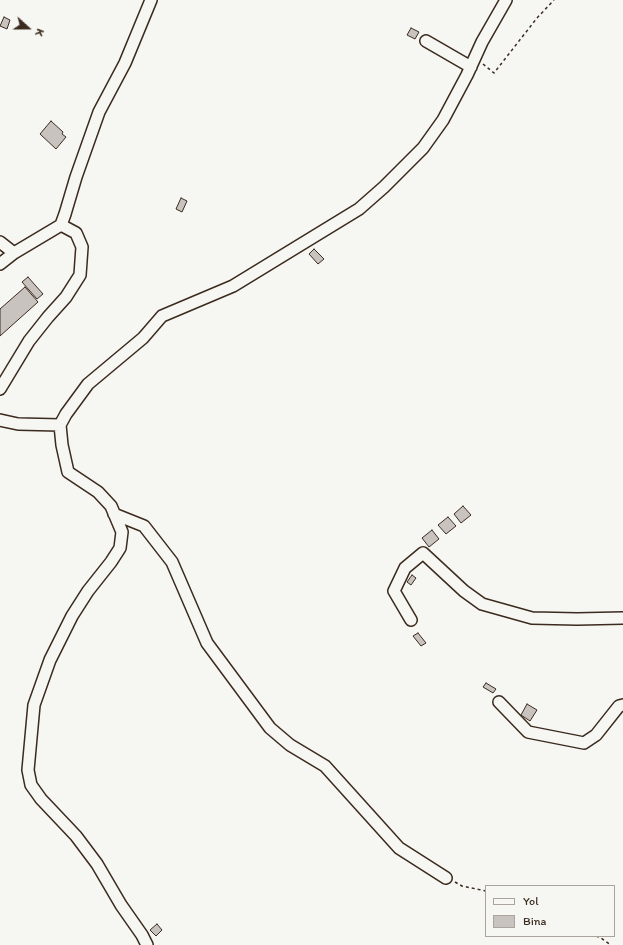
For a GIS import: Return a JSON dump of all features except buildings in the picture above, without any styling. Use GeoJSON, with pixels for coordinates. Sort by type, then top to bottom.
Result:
{"type":"FeatureCollection","features":[{"type":"Feature","properties":{"kind":"street"},"geometry":{"type":"LineString","coordinates":[[0,264],[14,253],[61,225],[99,112],[125,63],[151,0]]}},
{"type":"Feature","properties":{"kind":"street"},"geometry":{"type":"LineString","coordinates":[[147,945],[97,864],[76,836],[41,799],[31,786],[28,770],[34,705],[50,660],[72,616],[88,591],[120,548],[122,532],[111,506],[98,492],[68,472],[62,445],[60,425],[66,414],[88,384],[143,338],[162,316],[233,286],[359,209],[384,187],[423,148],[443,120],[482,42],[506,0]]}},
{"type":"Feature","properties":{"kind":"street"},"geometry":{"type":"LineString","coordinates":[[426,41],[473,62]]}},
{"type":"Feature","properties":{"kind":"street"},"geometry":{"type":"LineString","coordinates":[[0,389],[29,341],[66,297],[80,275],[82,247],[76,233],[61,225]]}},
{"type":"Feature","properties":{"kind":"street"},"geometry":{"type":"LineString","coordinates":[[0,242],[14,253]]}},
{"type":"Feature","properties":{"kind":"street"},"geometry":{"type":"LineString","coordinates":[[0,420],[18,424],[60,425]]}},
{"type":"Feature","properties":{"kind":"street"},"geometry":{"type":"LineString","coordinates":[[114,514],[144,526],[172,562],[207,643],[270,728],[290,746],[325,766],[399,848],[446,878]]}},
{"type":"Feature","properties":{"kind":"street"},"geometry":{"type":"LineString","coordinates":[[411,620],[394,591],[405,568],[423,553],[464,591],[482,604],[532,618],[623,618]]}},
{"type":"Feature","properties":{"kind":"street"},"geometry":{"type":"LineString","coordinates":[[499,702],[528,732],[584,743],[596,735],[619,706],[623,705]]}},
{"type":"Feature","properties":{"kind":"path"},"geometry":{"type":"LineString","coordinates":[[473,62],[494,73],[537,18],[554,0]]}},
{"type":"Feature","properties":{"kind":"path"},"geometry":{"type":"LineString","coordinates":[[446,878],[462,886],[485,891]]}},
{"type":"Feature","properties":{"kind":"path"},"geometry":{"type":"LineString","coordinates":[[598,937],[611,945]]}}]}
